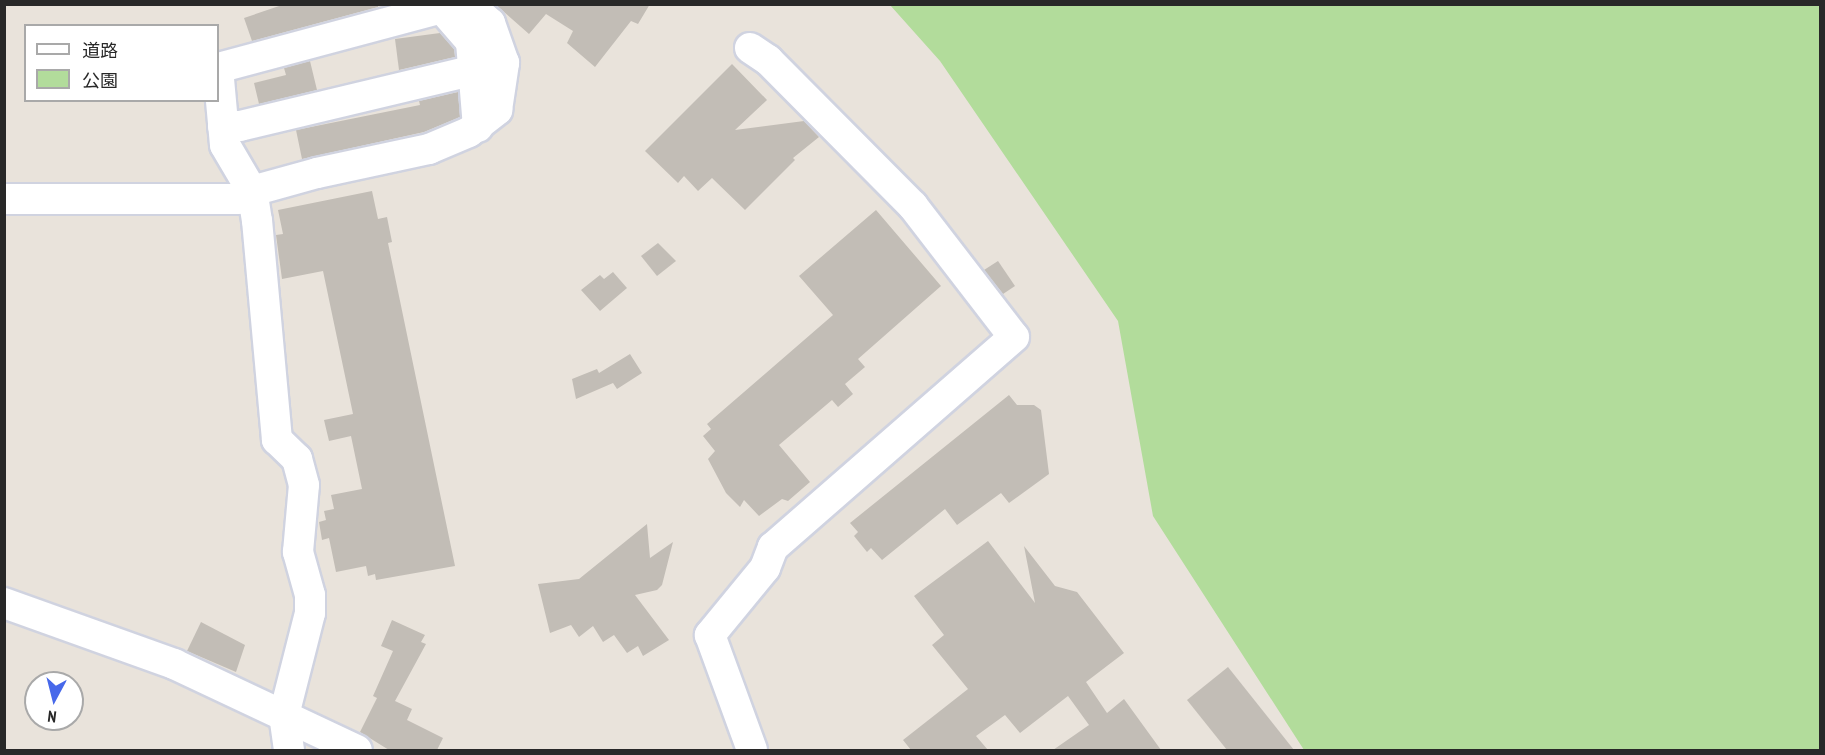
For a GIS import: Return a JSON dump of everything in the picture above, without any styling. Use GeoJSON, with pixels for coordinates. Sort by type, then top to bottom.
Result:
{"type":"FeatureCollection","features":[{"type":"Feature","properties":{"kind":"street"},"geometry":{"type":"LineString","coordinates":[[4,199],[238,199],[252,191],[429,149],[478,127],[497,110],[490,65],[490,23],[452,6],[219,68]]}},
{"type":"Feature","properties":{"kind":"street"},"geometry":{"type":"LineString","coordinates":[[750,48],[768,60],[913,206],[1014,337],[773,547],[765,568],[710,635],[752,750]]}},
{"type":"Feature","properties":{"kind":"street"},"geometry":{"type":"LineString","coordinates":[[223,126],[240,126],[490,65]]}},
{"type":"Feature","properties":{"kind":"street"},"geometry":{"type":"LineString","coordinates":[[219,80],[225,145],[252,191],[277,440],[297,459],[304,485],[298,552],[310,594],[310,613],[284,715],[289,750]]}},
{"type":"Feature","properties":{"kind":"street"},"geometry":{"type":"LineString","coordinates":[[4,603],[174,664],[357,750]]}},
{"type":"Feature","properties":{"kind":"green space"},"geometry":{"type":"Polygon","coordinates":[[[890,5],[1820,5],[1820,750],[1304,750],[1153,516],[1118,321],[940,61],[890,5]]]}},
{"type":"Feature","properties":{"kind":"building"},"geometry":{"type":"Polygon","coordinates":[[[285,4],[378,4],[378,7],[252,41],[244,18],[285,4]]]}},
{"type":"Feature","properties":{"kind":"building"},"geometry":{"type":"Polygon","coordinates":[[[495,4],[650,4],[638,24],[631,21],[595,67],[567,43],[573,31],[546,14],[529,34],[495,4]]]}},
{"type":"Feature","properties":{"kind":"building"},"geometry":{"type":"Polygon","coordinates":[[[440,33],[454,49],[455,57],[399,70],[395,39],[440,33]]]}},
{"type":"Feature","properties":{"kind":"building"},"geometry":{"type":"Polygon","coordinates":[[[310,61],[317,90],[259,104],[254,83],[286,75],[284,68],[310,61]]]}},
{"type":"Feature","properties":{"kind":"building"},"geometry":{"type":"Polygon","coordinates":[[[732,64],[767,100],[735,130],[804,121],[819,137],[793,158],[795,160],[745,210],[712,178],[698,191],[684,176],[678,183],[645,151],[732,64]]]}},
{"type":"Feature","properties":{"kind":"building"},"geometry":{"type":"Polygon","coordinates":[[[458,92],[460,117],[424,132],[302,159],[296,130],[420,105],[419,101],[458,92]]]}},
{"type":"Feature","properties":{"kind":"building"},"geometry":{"type":"Polygon","coordinates":[[[372,191],[378,219],[387,217],[392,242],[388,243],[455,566],[376,580],[375,574],[368,576],[366,566],[336,572],[329,538],[322,540],[319,522],[326,520],[324,511],[334,509],[331,495],[362,489],[351,436],[329,441],[324,420],[353,414],[323,271],[282,279],[276,235],[283,234],[278,210],[372,191]]]}},
{"type":"Feature","properties":{"kind":"building"},"geometry":{"type":"Polygon","coordinates":[[[876,210],[941,286],[858,359],[865,367],[845,384],[853,394],[838,407],[832,400],[779,445],[810,482],[788,501],[782,499],[759,516],[744,500],[740,507],[726,493],[708,459],[715,451],[703,436],[711,429],[707,424],[833,315],[799,276],[876,210]]]}},
{"type":"Feature","properties":{"kind":"building"},"geometry":{"type":"Polygon","coordinates":[[[658,243],[676,261],[657,276],[641,256],[658,243]]]}},
{"type":"Feature","properties":{"kind":"building"},"geometry":{"type":"Polygon","coordinates":[[[998,261],[1015,286],[1003,294],[984,270],[998,261]]]}},
{"type":"Feature","properties":{"kind":"building"},"geometry":{"type":"Polygon","coordinates":[[[613,272],[627,288],[600,311],[581,290],[600,275],[604,279],[613,272]]]}},
{"type":"Feature","properties":{"kind":"building"},"geometry":{"type":"Polygon","coordinates":[[[630,354],[642,373],[617,389],[613,383],[576,399],[572,379],[597,369],[599,373],[630,354]]]}},
{"type":"Feature","properties":{"kind":"building"},"geometry":{"type":"Polygon","coordinates":[[[1009,395],[1017,405],[1034,405],[1041,410],[1049,474],[1009,503],[1001,493],[957,525],[945,509],[882,560],[871,548],[867,552],[854,536],[858,532],[850,523],[1009,395]]]}},
{"type":"Feature","properties":{"kind":"building"},"geometry":{"type":"Polygon","coordinates":[[[647,524],[650,558],[673,542],[662,585],[657,590],[635,595],[669,640],[643,656],[638,646],[627,653],[614,635],[603,642],[593,626],[579,637],[571,625],[550,633],[538,584],[579,579],[647,524]]]}},
{"type":"Feature","properties":{"kind":"building"},"geometry":{"type":"Polygon","coordinates":[[[988,541],[1035,603],[1024,546],[1055,586],[1077,592],[1124,653],[1086,682],[1107,713],[1124,699],[1161,750],[1053,750],[1089,725],[1068,696],[1020,733],[1005,715],[976,736],[988,750],[911,750],[903,740],[968,689],[932,645],[944,635],[914,596],[988,541]]]}},
{"type":"Feature","properties":{"kind":"building"},"geometry":{"type":"Polygon","coordinates":[[[392,620],[425,635],[421,642],[426,644],[395,701],[412,709],[407,720],[443,738],[437,750],[389,750],[360,732],[377,698],[373,696],[393,651],[381,646],[392,620]]]}},
{"type":"Feature","properties":{"kind":"building"},"geometry":{"type":"Polygon","coordinates":[[[201,622],[245,645],[236,672],[187,651],[201,622]]]}},
{"type":"Feature","properties":{"kind":"building"},"geometry":{"type":"Polygon","coordinates":[[[1228,667],[1294,750],[1227,750],[1187,700],[1228,667]]]}}]}
